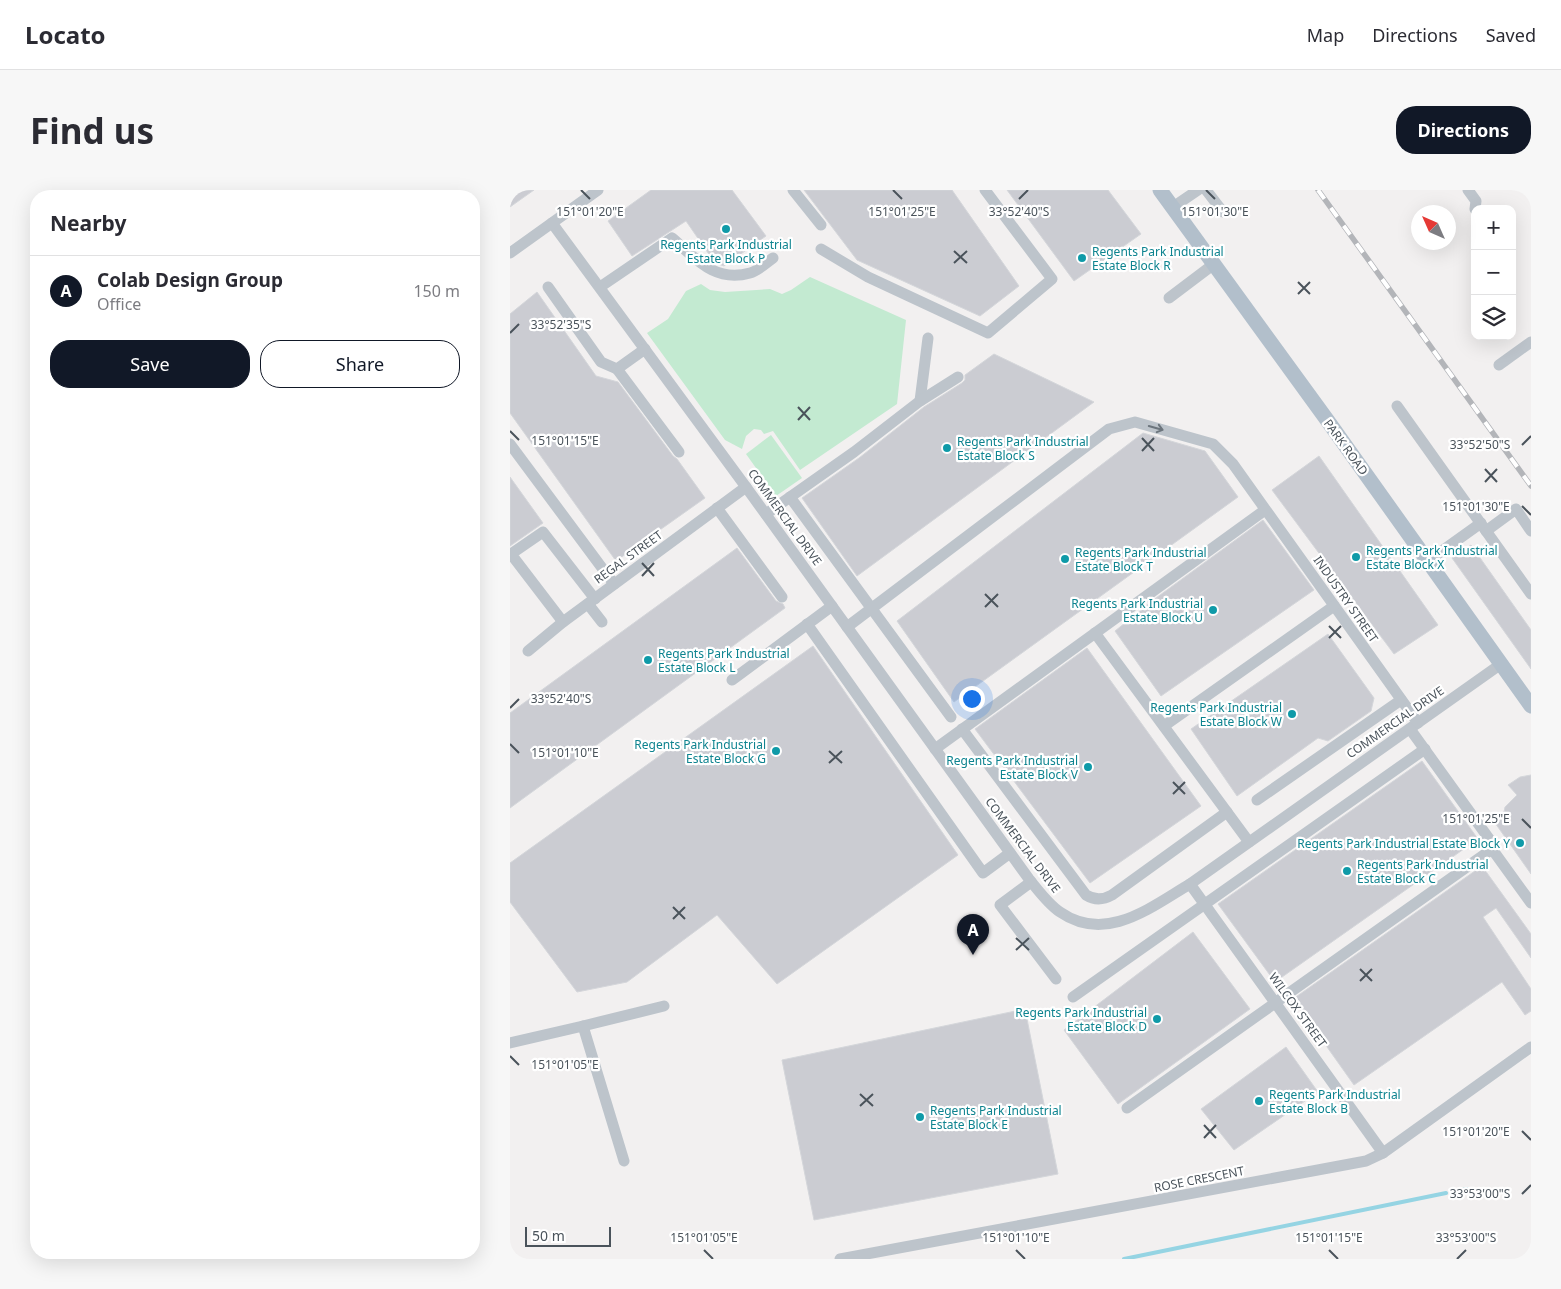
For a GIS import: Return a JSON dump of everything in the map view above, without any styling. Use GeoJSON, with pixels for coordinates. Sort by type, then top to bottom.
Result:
{"type":"FeatureCollection","features":[{"type":"Feature","properties":{"kind":"main road","name":"PARK ROAD"},"geometry":{"type":"LineString","coordinates":[[1160,190],[1531,706]]}},
{"type":"Feature","properties":{"kind":"street"},"geometry":{"type":"LineString","coordinates":[[510,253],[598,190]]}},
{"type":"Feature","properties":{"kind":"street"},"geometry":{"type":"LineString","coordinates":[[793,190],[821,225]]}},
{"type":"Feature","properties":{"kind":"street"},"geometry":{"type":"LineString","coordinates":[[821,248],[868,277],[988,334],[1052,279],[985,190]]}},
{"type":"Feature","properties":{"kind":"street"},"geometry":{"type":"LineString","coordinates":[[1173,207],[1198,190]]}},
{"type":"Feature","properties":{"kind":"street"},"geometry":{"type":"LineString","coordinates":[[1206,190],[1223,212]]}},
{"type":"Feature","properties":{"kind":"street"},"geometry":{"type":"LineString","coordinates":[[1468,190],[1476,201],[1476,205]]}},
{"type":"Feature","properties":{"kind":"street","name":"COMMERCIAL DRIVE"},"geometry":{"type":"LineString","coordinates":[[552,223],[766,514],[1032,882],[1060,912],[1076,920],[1089,925],[1105,925],[1125,921],[1190,884],[1501,664]]}},
{"type":"Feature","properties":{"kind":"street"},"geometry":{"type":"LineString","coordinates":[[600,287],[672,238],[706,268],[731,275],[752,273],[773,258]]}},
{"type":"Feature","properties":{"kind":"street"},"geometry":{"type":"LineString","coordinates":[[1169,298],[1214,264]]}},
{"type":"Feature","properties":{"kind":"street"},"geometry":{"type":"LineString","coordinates":[[548,287],[601,362],[617,369],[679,452]]}},
{"type":"Feature","properties":{"kind":"street"},"geometry":{"type":"LineString","coordinates":[[920,401],[928,338]]}},
{"type":"Feature","properties":{"kind":"street"},"geometry":{"type":"LineString","coordinates":[[1499,365],[1531,342]]}},
{"type":"Feature","properties":{"kind":"street"},"geometry":{"type":"LineString","coordinates":[[617,369],[645,349]]}},
{"type":"Feature","properties":{"kind":"street"},"geometry":{"type":"LineString","coordinates":[[766,514],[854,452],[920,401],[958,376]]}},
{"type":"Feature","properties":{"kind":"street"},"geometry":{"type":"LineString","coordinates":[[1398,406],[1531,594]]}},
{"type":"Feature","properties":{"kind":"street","name":"INDUSTRY STREET"},"geometry":{"type":"LineString","coordinates":[[871,609],[1109,429],[1135,422],[1213,444],[1233,464],[1401,700],[1425,749],[1495,847],[1492,849],[1531,904]]}},
{"type":"Feature","properties":{"kind":"street"},"geometry":{"type":"LineString","coordinates":[[512,451],[614,584]]}},
{"type":"Feature","properties":{"kind":"street","name":"REGAL STREET"},"geometry":{"type":"LineString","coordinates":[[528,652],[563,622],[746,487]]}},
{"type":"Feature","properties":{"kind":"street"},"geometry":{"type":"LineString","coordinates":[[790,497],[951,717]]}},
{"type":"Feature","properties":{"kind":"street"},"geometry":{"type":"LineString","coordinates":[[717,508],[782,598]]}},
{"type":"Feature","properties":{"kind":"street"},"geometry":{"type":"LineString","coordinates":[[1428,561],[1516,509],[1531,531]]}},
{"type":"Feature","properties":{"kind":"street"},"geometry":{"type":"LineString","coordinates":[[935,749],[1265,510]]}},
{"type":"Feature","properties":{"kind":"street"},"geometry":{"type":"LineString","coordinates":[[563,622],[511,554],[543,532],[591,601],[602,622]]}},
{"type":"Feature","properties":{"kind":"street"},"geometry":{"type":"LineString","coordinates":[[732,680],[832,606]]}},
{"type":"Feature","properties":{"kind":"street"},"geometry":{"type":"LineString","coordinates":[[1164,726],[1334,606]]}},
{"type":"Feature","properties":{"kind":"street"},"geometry":{"type":"LineString","coordinates":[[847,627],[871,609]]}},
{"type":"Feature","properties":{"kind":"street"},"geometry":{"type":"LineString","coordinates":[[807,624],[983,873],[1010,852]]}},
{"type":"Feature","properties":{"kind":"street"},"geometry":{"type":"LineString","coordinates":[[1095,633],[1249,842]]}},
{"type":"Feature","properties":{"kind":"street"},"geometry":{"type":"LineString","coordinates":[[1256,800],[1401,700]]}},
{"type":"Feature","properties":{"kind":"street"},"geometry":{"type":"LineString","coordinates":[[962,729],[1086,895],[1091,898],[1106,898],[1112,895],[1227,812]]}},
{"type":"Feature","properties":{"kind":"street"},"geometry":{"type":"LineString","coordinates":[[1073,997],[1425,749]]}},
{"type":"Feature","properties":{"kind":"street"},"geometry":{"type":"LineString","coordinates":[[1127,1108],[1492,849]]}},
{"type":"Feature","properties":{"kind":"street"},"geometry":{"type":"LineString","coordinates":[[1032,882],[1000,905],[1056,979]]}},
{"type":"Feature","properties":{"kind":"street","name":"WILCOX STREET"},"geometry":{"type":"LineString","coordinates":[[1190,884],[1384,1153]]}},
{"type":"Feature","properties":{"kind":"street"},"geometry":{"type":"LineString","coordinates":[[510,1043],[664,1006]]}},
{"type":"Feature","properties":{"kind":"street"},"geometry":{"type":"LineString","coordinates":[[584,1026],[624,1161]]}},
{"type":"Feature","properties":{"kind":"street","name":"ROSE CRESCENT"},"geometry":{"type":"LineString","coordinates":[[840,1259],[1366,1161],[1384,1153],[1531,1047]]}},
{"type":"Feature","properties":{"kind":"green space"},"geometry":{"type":"Polygon","coordinates":[[[810,277],[906,320],[897,404],[800,470],[773,431],[764,434],[761,430],[754,429],[746,436],[742,449],[725,440],[647,333],[668,319],[686,291],[701,284],[710,290],[725,292],[770,289],[782,294],[810,277]]]}},
{"type":"Feature","properties":{"kind":"green space"},"geometry":{"type":"Polygon","coordinates":[[[771,435],[802,478],[776,496],[746,454],[771,435]]]}},
{"type":"Feature","properties":{"kind":"building"},"geometry":{"type":"Polygon","coordinates":[[[510,190],[534,190],[510,207],[510,190]]]}},
{"type":"Feature","properties":{"kind":"building","name":"Regents Park Industrial Estate Block P"},"geometry":{"type":"Polygon","coordinates":[[[651,190],[732,190],[766,236],[724,266],[715,263],[686,221],[632,256],[608,221],[651,190]]]}},
{"type":"Feature","properties":{"kind":"building"},"geometry":{"type":"Polygon","coordinates":[[[804,190],[952,190],[1019,286],[980,316],[857,260],[804,190]]]}},
{"type":"Feature","properties":{"kind":"building","name":"Regents Park Industrial Estate Block R"},"geometry":{"type":"Polygon","coordinates":[[[1007,190],[1108,190],[1141,234],[1074,281],[1007,190]]]}},
{"type":"Feature","properties":{"kind":"building"},"geometry":{"type":"Polygon","coordinates":[[[537,292],[596,376],[618,382],[705,498],[616,561],[510,413],[510,314],[537,292]]]}},
{"type":"Feature","properties":{"kind":"building","name":"Regents Park Industrial Estate Block S"},"geometry":{"type":"Polygon","coordinates":[[[994,354],[1094,402],[857,576],[802,498],[859,458],[924,407],[962,383],[965,380],[965,375],[994,354]]]}},
{"type":"Feature","properties":{"kind":"building","name":"Regents Park Industrial Estate Block T"},"geometry":{"type":"Polygon","coordinates":[[[1143,433],[1205,451],[1238,497],[954,702],[897,621],[1143,433]]]}},
{"type":"Feature","properties":{"kind":"building","name":"Regents Park Industrial Estate Block X"},"geometry":{"type":"Polygon","coordinates":[[[1319,456],[1438,625],[1394,654],[1272,490],[1319,456]]]}},
{"type":"Feature","properties":{"kind":"building"},"geometry":{"type":"Polygon","coordinates":[[[510,477],[543,523],[510,546],[510,477]]]}},
{"type":"Feature","properties":{"kind":"building","name":"Regents Park Industrial Estate Block U"},"geometry":{"type":"Polygon","coordinates":[[[1263,520],[1314,590],[1161,696],[1115,631],[1156,598],[1263,520]]]}},
{"type":"Feature","properties":{"kind":"building"},"geometry":{"type":"Polygon","coordinates":[[[1471,545],[1531,630],[1531,669],[1452,558],[1471,545]]]}},
{"type":"Feature","properties":{"kind":"building","name":"Regents Park Industrial Estate Block L"},"geometry":{"type":"Polygon","coordinates":[[[737,548],[776,601],[783,604],[785,608],[510,808],[510,713],[737,548]]]}},
{"type":"Feature","properties":{"kind":"building","name":"Regents Park Industrial Estate Block W"},"geometry":{"type":"Polygon","coordinates":[[[1328,634],[1374,698],[1371,711],[1328,741],[1318,738],[1237,796],[1191,729],[1328,634]]]}},
{"type":"Feature","properties":{"kind":"building","name":"Regents Park Industrial Estate Block G"},"geometry":{"type":"Polygon","coordinates":[[[813,646],[958,855],[777,984],[717,915],[627,982],[577,992],[510,902],[510,863],[813,646]]]}},
{"type":"Feature","properties":{"kind":"building","name":"Regents Park Industrial Estate Block V"},"geometry":{"type":"Polygon","coordinates":[[[1087,648],[1201,806],[1090,883],[975,729],[1087,648]]]}},
{"type":"Feature","properties":{"kind":"building","name":"Regents Park Industrial Estate Block C"},"geometry":{"type":"Polygon","coordinates":[[[1422,761],[1478,839],[1275,982],[1218,904],[1422,761]]]}},
{"type":"Feature","properties":{"kind":"building","name":"Regents Park Industrial Estate Block Y"},"geometry":{"type":"Polygon","coordinates":[[[1531,775],[1531,874],[1493,820],[1504,812],[1505,807],[1517,795],[1508,785],[1520,777],[1531,775]]]}},
{"type":"Feature","properties":{"kind":"building"},"geometry":{"type":"Polygon","coordinates":[[[1482,866],[1531,934],[1531,958],[1496,908],[1483,917],[1531,989],[1531,1011],[1525,1015],[1502,982],[1354,1085],[1293,999],[1482,866]]]}},
{"type":"Feature","properties":{"kind":"building","name":"Regents Park Industrial Estate Block D"},"geometry":{"type":"Polygon","coordinates":[[[1193,932],[1250,1009],[1118,1104],[1064,1030],[1193,932]]]}},
{"type":"Feature","properties":{"kind":"building","name":"Regents Park Industrial Estate Block E"},"geometry":{"type":"Polygon","coordinates":[[[1025,1009],[1058,1174],[814,1220],[782,1060],[1025,1009]]]}},
{"type":"Feature","properties":{"kind":"building","name":"Regents Park Industrial Estate Block B"},"geometry":{"type":"Polygon","coordinates":[[[1286,1047],[1318,1092],[1234,1150],[1201,1109],[1286,1047]]]}},
{"type":"Feature","properties":{"kind":"waterway"},"geometry":{"type":"LineString","coordinates":[[1454,1192],[1467,1189]]}},
{"type":"Feature","properties":{"kind":"waterway"},"geometry":{"type":"LineString","coordinates":[[1124,1259],[1446,1193]]}},
{"type":"Feature","properties":{"kind":"railway"},"geometry":{"type":"LineString","coordinates":[[1318,190],[1531,486]]}},
{"type":"Feature","properties":{"kind":"place","name":"Regents Park Industrial Estate Block P"},"geometry":{"type":"Point","coordinates":[726,229]}},
{"type":"Feature","properties":{"kind":"place","name":"Regents Park Industrial Estate Block R"},"geometry":{"type":"Point","coordinates":[1082,258]}},
{"type":"Feature","properties":{"kind":"place","name":"Regents Park Industrial Estate Block S"},"geometry":{"type":"Point","coordinates":[947,448]}},
{"type":"Feature","properties":{"kind":"place","name":"Regents Park Industrial Estate Block X"},"geometry":{"type":"Point","coordinates":[1356,557]}},
{"type":"Feature","properties":{"kind":"place","name":"Regents Park Industrial Estate Block T"},"geometry":{"type":"Point","coordinates":[1065,559]}},
{"type":"Feature","properties":{"kind":"place","name":"Regents Park Industrial Estate Block U"},"geometry":{"type":"Point","coordinates":[1213,610]}},
{"type":"Feature","properties":{"kind":"place","name":"Regents Park Industrial Estate Block L"},"geometry":{"type":"Point","coordinates":[648,660]}},
{"type":"Feature","properties":{"kind":"place","name":"Regents Park Industrial Estate Block W"},"geometry":{"type":"Point","coordinates":[1292,714]}},
{"type":"Feature","properties":{"kind":"place","name":"Regents Park Industrial Estate Block G"},"geometry":{"type":"Point","coordinates":[776,751]}},
{"type":"Feature","properties":{"kind":"place","name":"Regents Park Industrial Estate Block V"},"geometry":{"type":"Point","coordinates":[1088,767]}},
{"type":"Feature","properties":{"kind":"place","name":"Regents Park Industrial Estate Block Y"},"geometry":{"type":"Point","coordinates":[1520,843]}},
{"type":"Feature","properties":{"kind":"place","name":"Regents Park Industrial Estate Block C"},"geometry":{"type":"Point","coordinates":[1347,871]}},
{"type":"Feature","properties":{"kind":"place","name":"Colab Design Group"},"geometry":{"type":"Point","coordinates":[973,955]}},
{"type":"Feature","properties":{"kind":"place","name":"Regents Park Industrial Estate Block D"},"geometry":{"type":"Point","coordinates":[1157,1019]}},
{"type":"Feature","properties":{"kind":"place","name":"Regents Park Industrial Estate Block B"},"geometry":{"type":"Point","coordinates":[1259,1101]}},
{"type":"Feature","properties":{"kind":"place","name":"Regents Park Industrial Estate Block E"},"geometry":{"type":"Point","coordinates":[920,1117]}}]}
